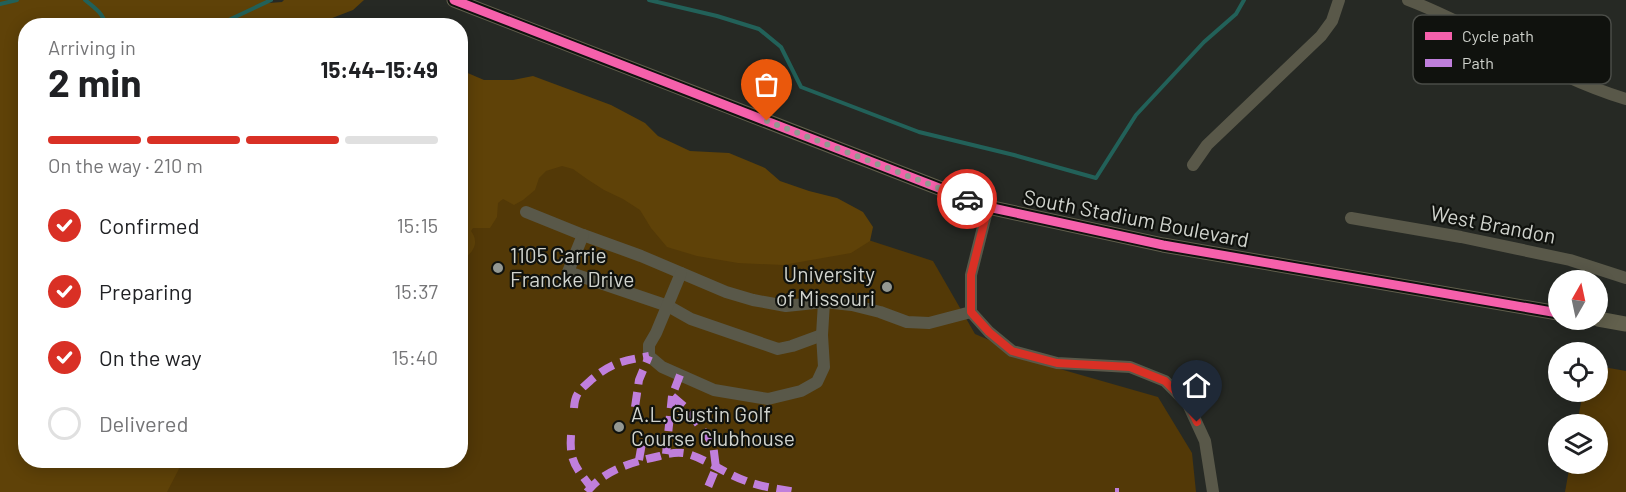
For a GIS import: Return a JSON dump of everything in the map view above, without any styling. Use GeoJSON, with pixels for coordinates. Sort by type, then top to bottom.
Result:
{"type":"FeatureCollection","features":[{"type":"Feature","properties":{"kind":"main road","name":"South Stadium Boulevard"},"geometry":{"type":"LineString","coordinates":[[454,0],[988,207],[1163,245],[1548,311]]}},
{"type":"Feature","properties":{"kind":"main road"},"geometry":{"type":"LineString","coordinates":[[1608,321],[1626,324]]}},
{"type":"Feature","properties":{"kind":"street"},"geometry":{"type":"LineString","coordinates":[[1193,165],[1207,145],[1321,36],[1332,21],[1339,0]]}},
{"type":"Feature","properties":{"kind":"street"},"geometry":{"type":"LineString","coordinates":[[1408,0],[1443,15]]}},
{"type":"Feature","properties":{"kind":"street"},"geometry":{"type":"LineString","coordinates":[[1584,84],[1626,99]]}},
{"type":"Feature","properties":{"kind":"street"},"geometry":{"type":"LineString","coordinates":[[988,207],[971,275],[971,312],[989,332],[1012,351],[1057,363],[1130,367],[1165,381],[1188,404],[1205,441],[1213,492]]}},
{"type":"Feature","properties":{"kind":"street"},"geometry":{"type":"LineString","coordinates":[[526,212],[726,292],[753,300],[786,306],[824,302],[852,305],[907,322],[929,323],[971,312]]}},
{"type":"Feature","properties":{"kind":"street","name":"West Brandon"},"geometry":{"type":"LineString","coordinates":[[1351,218],[1461,237],[1570,260],[1626,278]]}},
{"type":"Feature","properties":{"kind":"street"},"geometry":{"type":"LineString","coordinates":[[583,235],[568,272],[668,306],[691,319],[778,349],[822,335]]}},
{"type":"Feature","properties":{"kind":"street"},"geometry":{"type":"LineString","coordinates":[[681,273],[649,345],[649,356],[662,367],[714,390],[768,399],[801,391],[817,382],[824,367],[822,335],[824,302]]}},
{"type":"Feature","properties":{"kind":"shaded area"},"geometry":{"type":"Polygon","coordinates":[[[0,0],[269,0],[269,3],[284,0],[364,0],[353,10],[332,18],[18,18],[18,468],[179,468],[167,492],[0,492],[0,0]]]}},
{"type":"Feature","properties":{"kind":"shaded area"},"geometry":{"type":"Polygon","coordinates":[[[468,73],[484,80],[513,80],[533,76],[611,105],[645,123],[658,136],[690,151],[729,153],[765,168],[780,181],[837,198],[863,212],[873,227],[870,241],[851,253],[783,265],[738,263],[697,256],[667,247],[640,210],[573,169],[562,166],[546,171],[539,178],[535,190],[523,200],[514,205],[503,199],[498,203],[497,217],[490,228],[473,228],[471,231],[475,238],[473,250],[468,255],[468,73]]]}},
{"type":"Feature","properties":{"kind":"shaded area"},"geometry":{"type":"Polygon","coordinates":[[[588,154],[690,182],[933,261],[975,334],[1053,367],[1158,397],[1192,453],[1196,492],[115,492],[125,468],[468,468],[468,197],[588,154]]]}},
{"type":"Feature","properties":{"kind":"shaded area"},"geometry":{"type":"Polygon","coordinates":[[[1608,368],[1626,371],[1626,492],[1565,492],[1568,474],[1608,474],[1608,414],[1579,414],[1581,402],[1608,402],[1608,368]]]}},
{"type":"Feature","properties":{"kind":"waterway"},"geometry":{"type":"LineString","coordinates":[[0,4],[17,0]]}},
{"type":"Feature","properties":{"kind":"waterway"},"geometry":{"type":"LineString","coordinates":[[85,0],[103,18]]}},
{"type":"Feature","properties":{"kind":"waterway"},"geometry":{"type":"LineString","coordinates":[[233,18],[271,0]]}},
{"type":"Feature","properties":{"kind":"waterway"},"geometry":{"type":"LineString","coordinates":[[649,0],[717,16],[759,29],[781,47],[801,87],[919,132],[1096,178],[1136,115],[1204,42],[1236,14],[1244,0]]}},
{"type":"Feature","properties":{"kind":"marked path"},"geometry":{"type":"LineString","coordinates":[[635,407],[639,380],[649,356]]}},
{"type":"Feature","properties":{"kind":"marked path"},"geometry":{"type":"LineString","coordinates":[[574,408],[579,392],[605,369],[618,363],[649,356]]}},
{"type":"Feature","properties":{"kind":"marked path"},"geometry":{"type":"LineString","coordinates":[[680,375],[672,396],[686,408],[713,444],[716,468],[706,492]]}},
{"type":"Feature","properties":{"kind":"marked path"},"geometry":{"type":"LineString","coordinates":[[666,454],[672,396]]}},
{"type":"Feature","properties":{"kind":"marked path"},"geometry":{"type":"LineString","coordinates":[[571,435],[572,458],[591,487]]}},
{"type":"Feature","properties":{"kind":"marked path"},"geometry":{"type":"LineString","coordinates":[[639,460],[642,443]]}},
{"type":"Feature","properties":{"kind":"marked path"},"geometry":{"type":"LineString","coordinates":[[587,492],[611,472],[630,464],[671,453],[697,457],[752,483],[796,492]]}},
{"type":"Feature","properties":{"kind":"cycle path"},"geometry":{"type":"LineString","coordinates":[[454,0],[988,207],[1163,245],[1548,311]]}},
{"type":"Feature","properties":{"kind":"way so far"},"geometry":{"type":"LineString","coordinates":[[767,121],[967,199]]}},
{"type":"Feature","properties":{"kind":"place","name":"1105 Carrie Francke Drive"},"geometry":{"type":"Point","coordinates":[498,268]}},
{"type":"Feature","properties":{"kind":"place","name":"University of Missouri"},"geometry":{"type":"Point","coordinates":[887,287]}},
{"type":"Feature","properties":{"kind":"place","name":"A.L. Gustin Golf Course Clubhouse"},"geometry":{"type":"Point","coordinates":[619,427]}},
{"type":"Feature","properties":{"kind":"route"},"geometry":{"type":"LineString","coordinates":[[967,199],[988,207],[971,275],[971,312],[989,332],[1012,351],[1057,363],[1130,367],[1165,381],[1188,404],[1197,422]]}}]}
